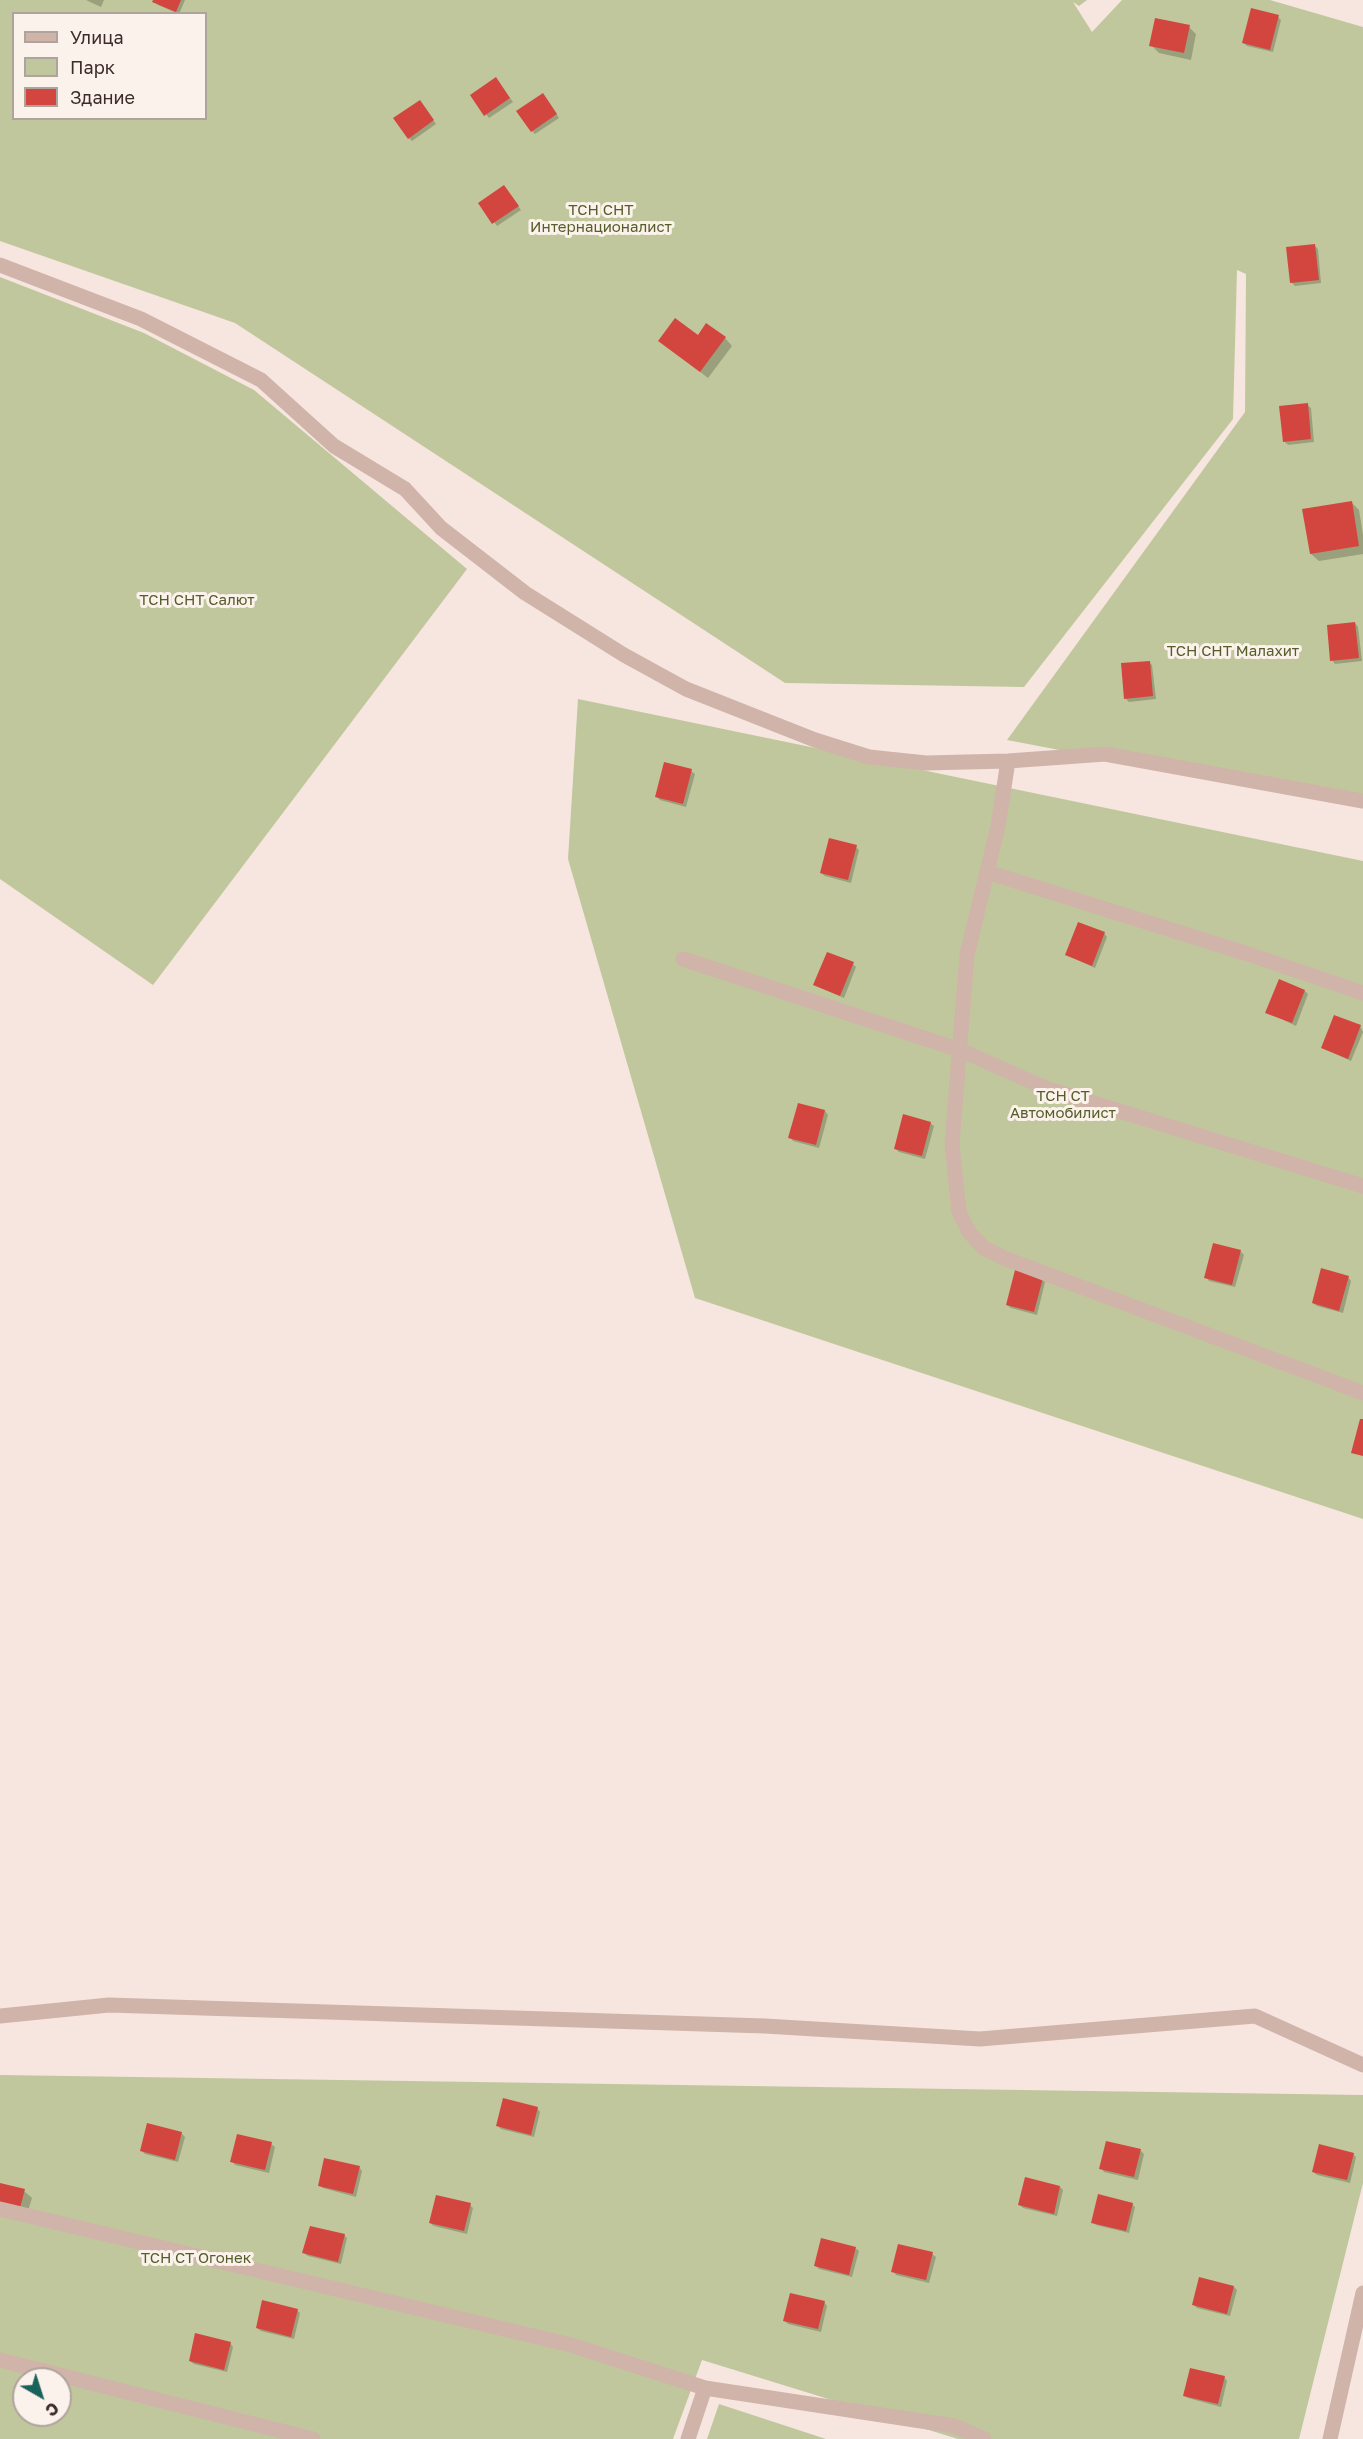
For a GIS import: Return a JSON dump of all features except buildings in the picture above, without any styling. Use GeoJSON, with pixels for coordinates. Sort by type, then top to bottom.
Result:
{"type":"FeatureCollection","features":[{"type":"Feature","properties":{"kind":"street"},"geometry":{"type":"LineString","coordinates":[[0,265],[141,319],[261,380],[334,446],[405,489],[441,528],[525,593],[624,655],[686,689],[815,740],[869,757],[926,764],[1105,754],[1363,801]]}},
{"type":"Feature","properties":{"kind":"street"},"geometry":{"type":"LineString","coordinates":[[1008,761],[998,826],[967,956],[952,1144],[959,1212],[969,1232],[984,1248],[1004,1258],[1363,1392]]}},
{"type":"Feature","properties":{"kind":"street"},"geometry":{"type":"LineString","coordinates":[[987,872],[1248,954],[1363,993]]}},
{"type":"Feature","properties":{"kind":"street"},"geometry":{"type":"LineString","coordinates":[[683,960],[960,1050],[1048,1089],[1363,1186]]}},
{"type":"Feature","properties":{"kind":"street"},"geometry":{"type":"LineString","coordinates":[[0,2016],[109,2005],[753,2026],[980,2039],[1255,2016],[1363,2065]]}},
{"type":"Feature","properties":{"kind":"street"},"geometry":{"type":"LineString","coordinates":[[0,2209],[572,2345],[705,2388],[954,2426],[984,2439]]}},
{"type":"Feature","properties":{"kind":"street"},"geometry":{"type":"LineString","coordinates":[[1330,2439],[1363,2293]]}},
{"type":"Feature","properties":{"kind":"street"},"geometry":{"type":"LineString","coordinates":[[0,2360],[313,2439]]}},
{"type":"Feature","properties":{"kind":"street"},"geometry":{"type":"LineString","coordinates":[[688,2439],[705,2388]]}},
{"type":"Feature","properties":{"kind":"green space"},"geometry":{"type":"Polygon","coordinates":[[[0,0],[1087,0],[1079,6],[1073,2],[1092,32],[1122,0],[1270,0],[1363,27],[1363,808],[1007,740],[1245,412],[1246,274],[1237,270],[1233,419],[1024,687],[785,683],[235,323],[0,241],[0,0]]]}},
{"type":"Feature","properties":{"kind":"green space","name":"ТСН СНТ Салют"},"geometry":{"type":"Polygon","coordinates":[[[0,277],[144,333],[254,390],[467,569],[153,985],[0,879],[0,277]]]}},
{"type":"Feature","properties":{"kind":"green space","name":"ТСН СТ Автомобилист"},"geometry":{"type":"Polygon","coordinates":[[[578,699],[1363,861],[1363,1519],[695,1298],[568,859],[578,699]]]}},
{"type":"Feature","properties":{"kind":"green space","name":"ТСН СТ Огонек"},"geometry":{"type":"Polygon","coordinates":[[[0,2075],[1363,2095],[1363,2183],[1299,2439],[958,2439],[702,2360],[673,2439],[0,2439],[0,2075]]]}},
{"type":"Feature","properties":{"kind":"green space"},"geometry":{"type":"Polygon","coordinates":[[[719,2404],[826,2439],[707,2439],[719,2404]]]}},
{"type":"Feature","properties":{"kind":"park label","name":"ТСН СНТ Интернационалист"},"geometry":{"type":"Point","coordinates":[601,218]}},
{"type":"Feature","properties":{"kind":"park label","name":"ТСН СНТ Малахит"},"geometry":{"type":"Point","coordinates":[1233,651]}}]}
